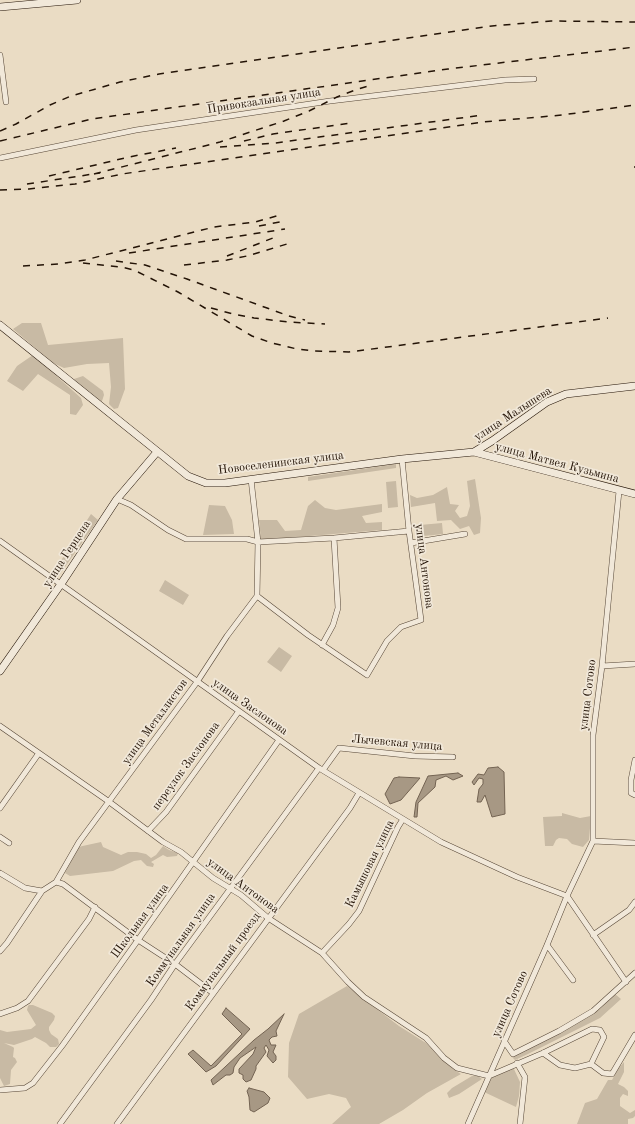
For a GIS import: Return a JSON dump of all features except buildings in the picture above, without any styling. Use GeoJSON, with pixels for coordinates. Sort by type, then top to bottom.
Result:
{"type":"FeatureCollection","features":[{"type":"Feature","properties":{"kind":"main road"},"geometry":{"type":"LineString","coordinates":[[0,7],[77,0]]}},
{"type":"Feature","properties":{"kind":"main road","name":"Новоселенинская улица"},"geometry":{"type":"LineString","coordinates":[[0,326],[188,476],[206,483],[225,483],[402,459],[474,452]]}},
{"type":"Feature","properties":{"kind":"main road","name":"улица Малышева"},"geometry":{"type":"LineString","coordinates":[[474,452],[492,441],[546,402],[566,394],[635,386]]}},
{"type":"Feature","properties":{"kind":"main road","name":"улица Герцена"},"geometry":{"type":"LineString","coordinates":[[0,671],[61,584],[117,499],[157,452]]}},
{"type":"Feature","properties":{"kind":"main road","name":"улица Матвея Кузьмина"},"geometry":{"type":"LineString","coordinates":[[474,452],[635,494]]}},
{"type":"Feature","properties":{"kind":"street"},"geometry":{"type":"LineString","coordinates":[[0,55],[6,102]]}},
{"type":"Feature","properties":{"kind":"street","name":"Привокзальная улица"},"geometry":{"type":"LineString","coordinates":[[0,158],[136,130],[330,101],[505,80],[534,78]]}},
{"type":"Feature","properties":{"kind":"street","name":"улица Антонова"},"geometry":{"type":"LineString","coordinates":[[322,645],[367,675],[387,641],[401,627],[421,620],[409,531],[402,459]]}},
{"type":"Feature","properties":{"kind":"street"},"geometry":{"type":"LineString","coordinates":[[251,479],[258,542],[257,596],[322,645],[333,625],[338,608],[334,538]]}},
{"type":"Feature","properties":{"kind":"street","name":"улица Сотово"},"geometry":{"type":"LineString","coordinates":[[468,1124],[567,896],[593,841],[593,735],[602,666],[619,491]]}},
{"type":"Feature","properties":{"kind":"street"},"geometry":{"type":"LineString","coordinates":[[117,499],[131,505],[168,530],[186,539],[247,539],[258,542],[334,538],[409,531]]}},
{"type":"Feature","properties":{"kind":"street"},"geometry":{"type":"LineString","coordinates":[[411,543],[464,534]]}},
{"type":"Feature","properties":{"kind":"street","name":"улица Заслонова"},"geometry":{"type":"LineString","coordinates":[[0,541],[279,740],[359,793],[441,842],[501,870],[567,896]]}},
{"type":"Feature","properties":{"kind":"street","name":"улица Металлистов"},"geometry":{"type":"LineString","coordinates":[[0,951],[42,891],[56,882],[79,842],[197,682],[227,636],[257,596]]}},
{"type":"Feature","properties":{"kind":"street"},"geometry":{"type":"LineString","coordinates":[[602,666],[635,664]]}},
{"type":"Feature","properties":{"kind":"street","name":"переулок Заслонова"},"geometry":{"type":"LineString","coordinates":[[148,831],[166,812],[238,711]]}},
{"type":"Feature","properties":{"kind":"street","name":"улица Антонова"},"geometry":{"type":"LineString","coordinates":[[0,726],[108,801],[162,842],[181,852],[212,878],[241,895],[268,918],[322,953],[348,982],[364,997],[426,1038],[444,1058],[458,1068],[489,1076]]}},
{"type":"Feature","properties":{"kind":"street","name":"Школьная улица"},"geometry":{"type":"LineString","coordinates":[[0,1090],[25,1088],[33,1083],[62,1046],[194,862],[279,740]]}},
{"type":"Feature","properties":{"kind":"street","name":"Коммунальная улица"},"geometry":{"type":"LineString","coordinates":[[60,1124],[230,889],[321,769],[339,748]]}},
{"type":"Feature","properties":{"kind":"street","name":"Лычевская улица"},"geometry":{"type":"LineString","coordinates":[[339,748],[415,756],[453,757]]}},
{"type":"Feature","properties":{"kind":"street"},"geometry":{"type":"LineString","coordinates":[[0,808],[39,753]]}},
{"type":"Feature","properties":{"kind":"street"},"geometry":{"type":"LineString","coordinates":[[635,760],[631,780],[631,793],[635,794]]}},
{"type":"Feature","properties":{"kind":"street","name":"Коммунальный проезд"},"geometry":{"type":"LineString","coordinates":[[118,1124],[359,793]]}},
{"type":"Feature","properties":{"kind":"street","name":"Камышовая улица"},"geometry":{"type":"LineString","coordinates":[[322,953],[359,911],[398,827],[403,820]]}},
{"type":"Feature","properties":{"kind":"street"},"geometry":{"type":"LineString","coordinates":[[0,837],[10,843]]}},
{"type":"Feature","properties":{"kind":"street"},"geometry":{"type":"LineString","coordinates":[[593,841],[635,843]]}},
{"type":"Feature","properties":{"kind":"street"},"geometry":{"type":"LineString","coordinates":[[0,873],[25,888],[42,891]]}},
{"type":"Feature","properties":{"kind":"street"},"geometry":{"type":"LineString","coordinates":[[56,882],[63,884],[138,940],[175,964],[213,993]]}},
{"type":"Feature","properties":{"kind":"street"},"geometry":{"type":"LineString","coordinates":[[567,896],[626,982]]}},
{"type":"Feature","properties":{"kind":"street"},"geometry":{"type":"LineString","coordinates":[[593,935],[629,910],[635,902]]}},
{"type":"Feature","properties":{"kind":"street"},"geometry":{"type":"LineString","coordinates":[[0,1014],[17,1008],[28,1001],[89,919],[95,907]]}},
{"type":"Feature","properties":{"kind":"street"},"geometry":{"type":"LineString","coordinates":[[547,945],[573,980]]}},
{"type":"Feature","properties":{"kind":"street"},"geometry":{"type":"LineString","coordinates":[[504,1041],[513,1054],[559,1031],[593,1011],[635,973]]}},
{"type":"Feature","properties":{"kind":"street"},"geometry":{"type":"LineString","coordinates":[[489,1076],[543,1053],[592,1029],[600,1030],[604,1037],[591,1064]]}},
{"type":"Feature","properties":{"kind":"street"},"geometry":{"type":"LineString","coordinates":[[591,1064],[603,1073],[612,1074],[635,1035]]}},
{"type":"Feature","properties":{"kind":"street"},"geometry":{"type":"LineString","coordinates":[[543,1053],[560,1065],[574,1068],[591,1064]]}},
{"type":"Feature","properties":{"kind":"street"},"geometry":{"type":"LineString","coordinates":[[517,1063],[525,1077],[520,1124]]}},
{"type":"Feature","properties":{"kind":"shaded area"},"geometry":{"type":"Polygon","coordinates":[[[22,323],[41,323],[48,345],[123,338],[125,389],[118,408],[114,409],[109,404],[111,387],[109,363],[87,364],[64,368],[53,363],[13,329],[22,323]]]}},
{"type":"Feature","properties":{"kind":"shaded area"},"geometry":{"type":"Polygon","coordinates":[[[33,355],[81,398],[83,405],[76,415],[70,414],[70,395],[38,374],[23,391],[7,381],[17,366],[33,355]]]}},
{"type":"Feature","properties":{"kind":"shaded area"},"geometry":{"type":"Polygon","coordinates":[[[83,376],[103,391],[104,395],[101,404],[71,380],[83,376]]]}},
{"type":"Feature","properties":{"kind":"shaded area"},"geometry":{"type":"Polygon","coordinates":[[[396,464],[396,468],[308,481],[308,477],[396,464]]]}},
{"type":"Feature","properties":{"kind":"shaded area"},"geometry":{"type":"Polygon","coordinates":[[[475,479],[481,518],[480,533],[474,535],[469,526],[460,529],[451,520],[437,521],[435,503],[411,507],[410,495],[417,498],[433,495],[447,487],[450,504],[459,505],[455,511],[460,518],[467,516],[470,506],[467,481],[475,479]]]}},
{"type":"Feature","properties":{"kind":"shaded area"},"geometry":{"type":"Polygon","coordinates":[[[396,481],[398,507],[388,508],[386,482],[396,481]]]}},
{"type":"Feature","properties":{"kind":"shaded area"},"geometry":{"type":"Polygon","coordinates":[[[315,500],[325,508],[336,510],[382,504],[382,512],[362,516],[366,523],[382,522],[382,530],[261,540],[259,520],[277,520],[285,531],[301,530],[308,506],[315,500]]]}},
{"type":"Feature","properties":{"kind":"shaded area"},"geometry":{"type":"Polygon","coordinates":[[[209,505],[225,506],[232,520],[234,534],[203,535],[209,505]]]}},
{"type":"Feature","properties":{"kind":"shaded area"},"geometry":{"type":"Polygon","coordinates":[[[91,514],[98,520],[58,577],[53,573],[91,514]]]}},
{"type":"Feature","properties":{"kind":"shaded area"},"geometry":{"type":"Polygon","coordinates":[[[442,523],[443,534],[424,536],[420,525],[442,523]]]}},
{"type":"Feature","properties":{"kind":"shaded area"},"geometry":{"type":"Polygon","coordinates":[[[165,580],[189,595],[183,605],[159,591],[165,580]]]}},
{"type":"Feature","properties":{"kind":"shaded area"},"geometry":{"type":"Polygon","coordinates":[[[279,647],[292,656],[281,672],[267,662],[279,647]]]}},
{"type":"Feature","properties":{"kind":"shaded area"},"geometry":{"type":"Polygon","coordinates":[[[498,767],[504,772],[505,814],[492,817],[485,795],[481,802],[477,802],[479,789],[483,784],[483,779],[479,778],[474,785],[472,782],[478,774],[484,775],[488,768],[498,767]]]}},
{"type":"Feature","properties":{"kind":"shaded area"},"geometry":{"type":"Polygon","coordinates":[[[458,773],[463,776],[453,780],[446,776],[436,780],[435,787],[418,803],[417,817],[414,817],[416,802],[428,776],[458,773]]]}},
{"type":"Feature","properties":{"kind":"shaded area"},"geometry":{"type":"Polygon","coordinates":[[[394,778],[420,778],[401,800],[390,804],[385,794],[394,778]]]}},
{"type":"Feature","properties":{"kind":"shaded area"},"geometry":{"type":"Polygon","coordinates":[[[562,813],[580,818],[591,816],[589,840],[583,847],[572,844],[567,839],[559,838],[553,846],[545,846],[543,817],[562,816],[562,813]]]}},
{"type":"Feature","properties":{"kind":"shaded area"},"geometry":{"type":"Polygon","coordinates":[[[101,842],[103,847],[121,855],[128,852],[137,852],[146,854],[151,858],[156,855],[163,846],[178,853],[177,856],[167,857],[163,855],[151,862],[154,864],[153,867],[147,866],[141,860],[134,861],[113,871],[70,876],[65,873],[78,847],[101,842]]]}},
{"type":"Feature","properties":{"kind":"shaded area"},"geometry":{"type":"Polygon","coordinates":[[[347,986],[399,1026],[426,1043],[453,1069],[461,1074],[427,1093],[403,1110],[379,1124],[332,1124],[351,1107],[346,1098],[329,1094],[307,1099],[288,1077],[289,1043],[299,1014],[347,986]]]}},
{"type":"Feature","properties":{"kind":"shaded area"},"geometry":{"type":"Polygon","coordinates":[[[615,994],[621,999],[600,1018],[515,1060],[512,1057],[591,1015],[600,1009],[615,994]]]}},
{"type":"Feature","properties":{"kind":"shaded area"},"geometry":{"type":"Polygon","coordinates":[[[29,1005],[33,1005],[52,1013],[55,1016],[49,1030],[51,1034],[58,1039],[59,1044],[56,1047],[50,1047],[35,1037],[14,1045],[4,1043],[14,1048],[13,1057],[17,1062],[11,1070],[10,1084],[4,1086],[0,1078],[0,1030],[7,1032],[31,1029],[36,1025],[27,1010],[29,1005]]]}},
{"type":"Feature","properties":{"kind":"shaded area"},"geometry":{"type":"Polygon","coordinates":[[[226,1008],[250,1029],[216,1066],[206,1072],[188,1054],[193,1050],[211,1066],[242,1034],[222,1014],[226,1008]]]}},
{"type":"Feature","properties":{"kind":"shaded area"},"geometry":{"type":"Polygon","coordinates":[[[284,1014],[276,1031],[277,1036],[272,1037],[269,1040],[271,1045],[276,1045],[273,1052],[276,1056],[276,1060],[273,1063],[267,1056],[269,1050],[266,1045],[264,1048],[266,1052],[256,1066],[251,1080],[246,1082],[243,1079],[243,1075],[239,1073],[239,1069],[253,1054],[256,1047],[240,1058],[234,1067],[233,1073],[226,1075],[213,1085],[211,1080],[284,1014]]]}},
{"type":"Feature","properties":{"kind":"shaded area"},"geometry":{"type":"Polygon","coordinates":[[[624,1062],[624,1072],[618,1084],[628,1091],[628,1096],[623,1094],[620,1098],[620,1106],[630,1113],[635,1110],[635,1116],[628,1119],[628,1124],[577,1124],[585,1103],[597,1099],[608,1080],[612,1080],[624,1062]]]}},
{"type":"Feature","properties":{"kind":"shaded area"},"geometry":{"type":"Polygon","coordinates":[[[513,1067],[520,1082],[519,1096],[516,1107],[484,1092],[491,1077],[513,1067]]]}},
{"type":"Feature","properties":{"kind":"shaded area"},"geometry":{"type":"Polygon","coordinates":[[[472,1076],[478,1076],[482,1079],[459,1094],[449,1098],[447,1093],[452,1088],[472,1076]]]}},
{"type":"Feature","properties":{"kind":"shaded area"},"geometry":{"type":"Polygon","coordinates":[[[249,1088],[264,1092],[270,1098],[268,1103],[254,1112],[250,1110],[247,1091],[249,1088]]]}},
{"type":"Feature","properties":{"kind":"railway"},"geometry":{"type":"LineString","coordinates":[[0,131],[50,105],[71,96],[120,82],[159,74],[492,26],[551,21],[635,22]]}},
{"type":"Feature","properties":{"kind":"railway"},"geometry":{"type":"LineString","coordinates":[[0,141],[92,119],[448,69],[635,47]]}},
{"type":"Feature","properties":{"kind":"railway"},"geometry":{"type":"LineString","coordinates":[[94,174],[220,142],[284,121],[309,111],[337,97],[372,85]]}},
{"type":"Feature","properties":{"kind":"railway"},"geometry":{"type":"LineString","coordinates":[[0,190],[29,189],[75,184],[122,174],[483,122],[562,115],[635,105]]}},
{"type":"Feature","properties":{"kind":"railway"},"geometry":{"type":"LineString","coordinates":[[220,147],[275,143],[483,115]]}},
{"type":"Feature","properties":{"kind":"railway"},"geometry":{"type":"LineString","coordinates":[[244,141],[273,134],[351,123]]}},
{"type":"Feature","properties":{"kind":"railway"},"geometry":{"type":"LineString","coordinates":[[49,176],[129,157],[176,148]]}},
{"type":"Feature","properties":{"kind":"railway"},"geometry":{"type":"LineString","coordinates":[[27,184],[100,173]]}},
{"type":"Feature","properties":{"kind":"railway"},"geometry":{"type":"LineString","coordinates":[[23,266],[58,264],[85,260],[214,227],[255,222],[280,215]]}},
{"type":"Feature","properties":{"kind":"railway"},"geometry":{"type":"LineString","coordinates":[[259,226],[285,221]]}},
{"type":"Feature","properties":{"kind":"railway"},"geometry":{"type":"LineString","coordinates":[[129,253],[285,229]]}},
{"type":"Feature","properties":{"kind":"railway"},"geometry":{"type":"LineString","coordinates":[[227,256],[278,236]]}},
{"type":"Feature","properties":{"kind":"railway"},"geometry":{"type":"LineString","coordinates":[[184,265],[247,256],[287,244]]}},
{"type":"Feature","properties":{"kind":"railway"},"geometry":{"type":"LineString","coordinates":[[116,261],[145,265],[289,316],[305,320]]}},
{"type":"Feature","properties":{"kind":"railway"},"geometry":{"type":"LineString","coordinates":[[83,263],[121,267],[134,270],[178,292],[252,336],[297,349],[315,351],[349,352],[608,318]]}},
{"type":"Feature","properties":{"kind":"railway"},"geometry":{"type":"LineString","coordinates":[[211,308],[254,318],[325,324]]}}]}
